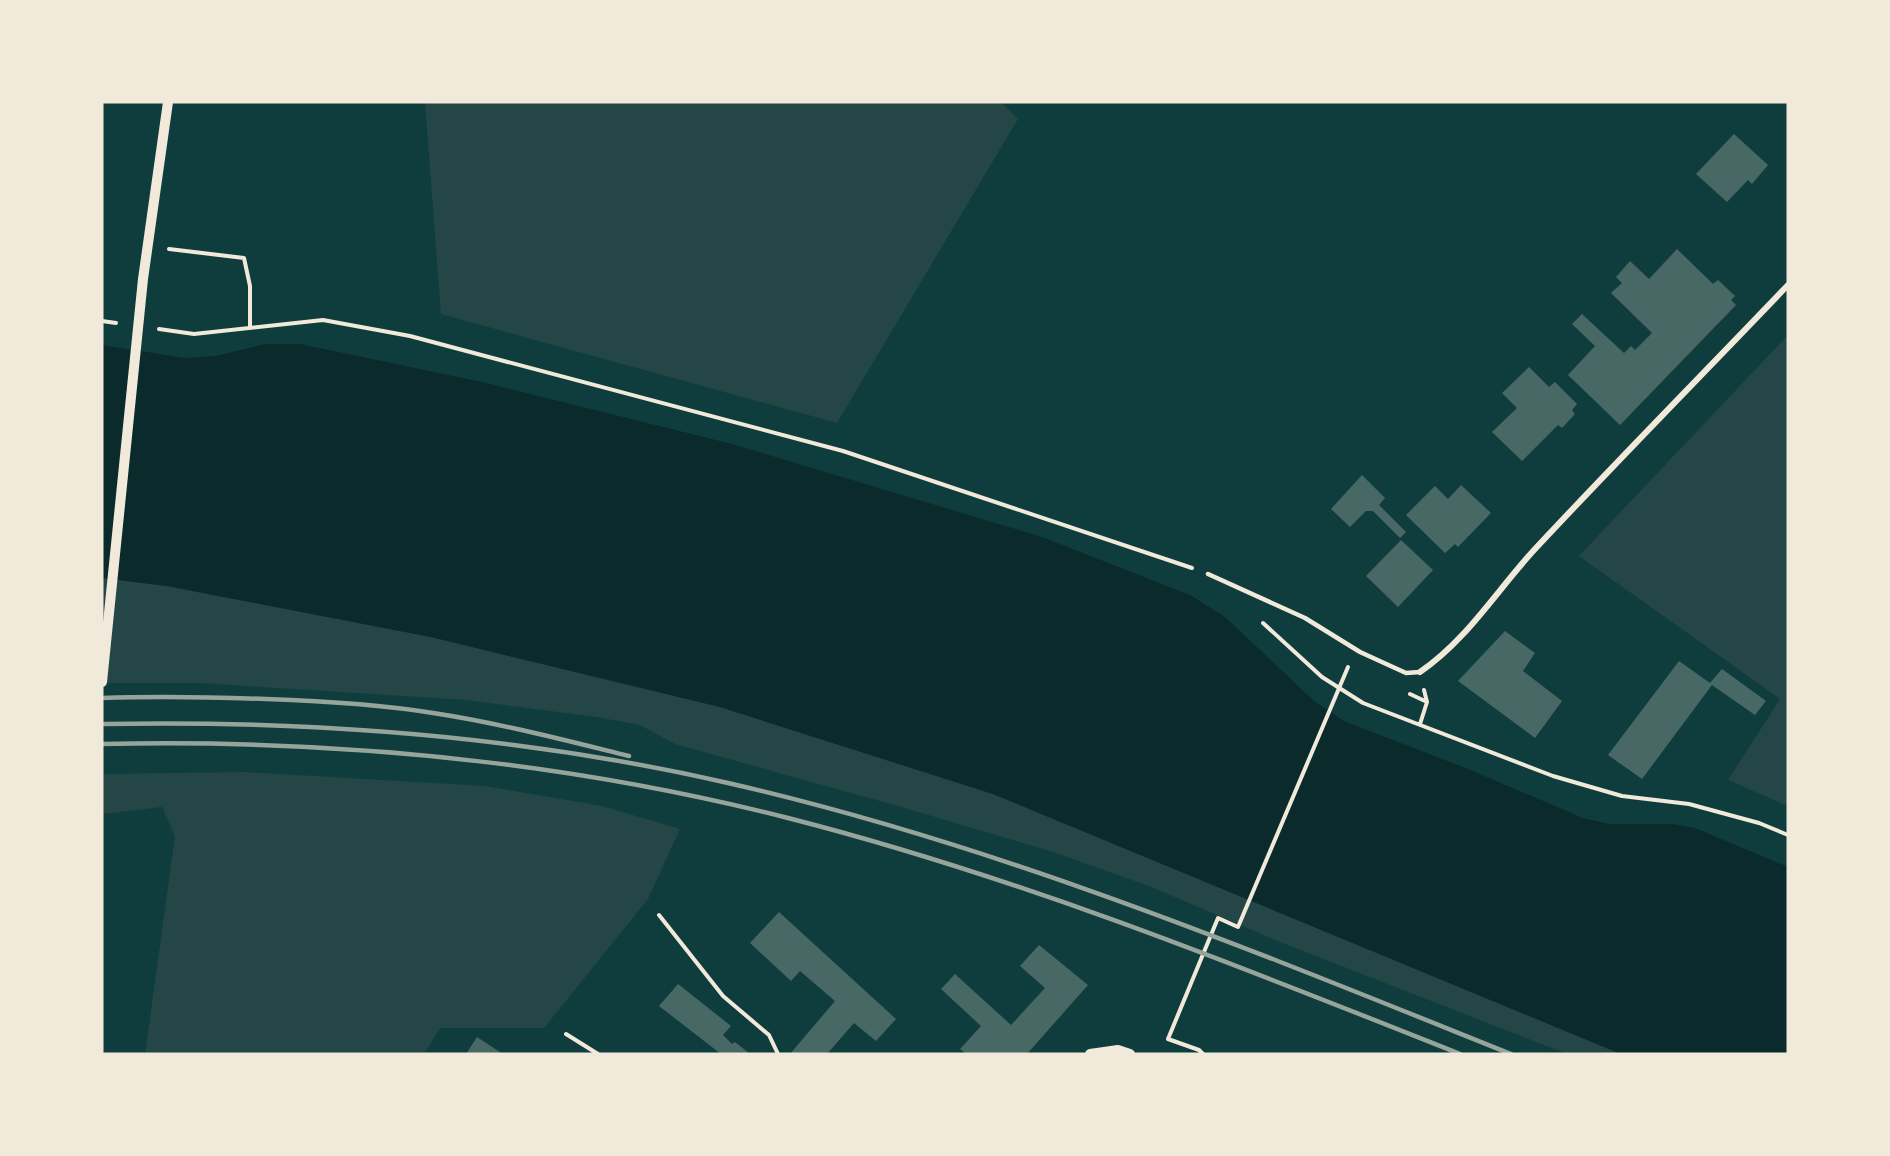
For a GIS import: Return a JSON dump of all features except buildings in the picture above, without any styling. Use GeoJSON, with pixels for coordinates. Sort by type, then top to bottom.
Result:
{"type":"FeatureCollection","features":[{"type":"Feature","properties":{"kind":"street"},"geometry":{"type":"LineString","coordinates":[[102,682],[143,279],[168,102]]}},
{"type":"Feature","properties":{"kind":"street"},"geometry":{"type":"LineString","coordinates":[[1420,672],[1438,659],[1483,612],[1533,551],[1788,285]]}},
{"type":"Feature","properties":{"kind":"street"},"geometry":{"type":"LineString","coordinates":[[1090,1054],[1118,1050],[1130,1054]]}},
{"type":"Feature","properties":{"kind":"lane"},"geometry":{"type":"LineString","coordinates":[[1208,574],[1305,618],[1360,652],[1388,665],[1406,673],[1420,672]]}},
{"type":"Feature","properties":{"kind":"path"},"geometry":{"type":"LineString","coordinates":[[148,246],[244,258],[250,286],[250,328]]}},
{"type":"Feature","properties":{"kind":"path"},"geometry":{"type":"LineString","coordinates":[[148,328],[194,334],[323,320],[410,336],[843,451],[1208,574]]}},
{"type":"Feature","properties":{"kind":"path"},"geometry":{"type":"LineString","coordinates":[[102,321],[125,324]]}},
{"type":"Feature","properties":{"kind":"path"},"geometry":{"type":"LineString","coordinates":[[1261,621],[1322,676],[1363,703],[1553,776],[1622,796],[1689,804],[1759,823],[1788,835]]}},
{"type":"Feature","properties":{"kind":"path"},"geometry":{"type":"LineString","coordinates":[[1203,1054],[1199,1050],[1168,1039],[1218,918],[1238,927],[1349,664]]}},
{"type":"Feature","properties":{"kind":"path"},"geometry":{"type":"LineString","coordinates":[[1420,672],[1427,702],[1420,724]]}},
{"type":"Feature","properties":{"kind":"path"},"geometry":{"type":"LineString","coordinates":[[659,915],[723,996],[769,1035],[778,1054]]}},
{"type":"Feature","properties":{"kind":"path"},"geometry":{"type":"LineString","coordinates":[[566,1034],[598,1054]]}},
{"type":"Feature","properties":{"kind":"shaded area"},"geometry":{"type":"Polygon","coordinates":[[[425,102],[1001,102],[1018,119],[837,423],[441,314],[425,102]]]}},
{"type":"Feature","properties":{"kind":"shaded area"},"geometry":{"type":"Polygon","coordinates":[[[1788,335],[1788,806],[1728,780],[1780,699],[1579,556],[1788,335]]]}},
{"type":"Feature","properties":{"kind":"shaded area"},"geometry":{"type":"Polygon","coordinates":[[[265,344],[300,344],[482,382],[732,444],[1042,537],[1190,595],[1225,617],[1314,701],[1344,721],[1468,769],[1583,818],[1609,824],[1672,824],[1695,828],[1788,867],[1788,1054],[1621,1054],[993,794],[720,707],[431,637],[167,586],[102,578],[102,345],[185,358],[216,356],[265,344]]]}},
{"type":"Feature","properties":{"kind":"shaded area"},"geometry":{"type":"Polygon","coordinates":[[[102,578],[166,586],[431,637],[720,707],[993,794],[1621,1054],[1567,1054],[1280,942],[1149,886],[1053,852],[675,744],[640,725],[467,700],[201,683],[102,683],[102,578]]]}},
{"type":"Feature","properties":{"kind":"shaded area"},"geometry":{"type":"Polygon","coordinates":[[[245,772],[485,786],[602,806],[680,829],[648,899],[544,1028],[440,1028],[424,1054],[145,1054],[175,836],[162,807],[102,814],[102,774],[245,772]]]}},
{"type":"Feature","properties":{"kind":"railway"},"geometry":{"type":"LineString","coordinates":[[102,698],[245,698],[392,707],[531,732],[629,756]]}},
{"type":"Feature","properties":{"kind":"railway"},"geometry":{"type":"LineString","coordinates":[[102,724],[260,725],[417,734],[573,753],[728,783],[829,808],[1027,869],[1222,939],[1511,1054]]}},
{"type":"Feature","properties":{"kind":"railway"},"geometry":{"type":"LineString","coordinates":[[102,744],[189,743],[362,750],[533,768],[704,798],[874,841],[1044,895],[1211,956],[1460,1054]]}}]}
